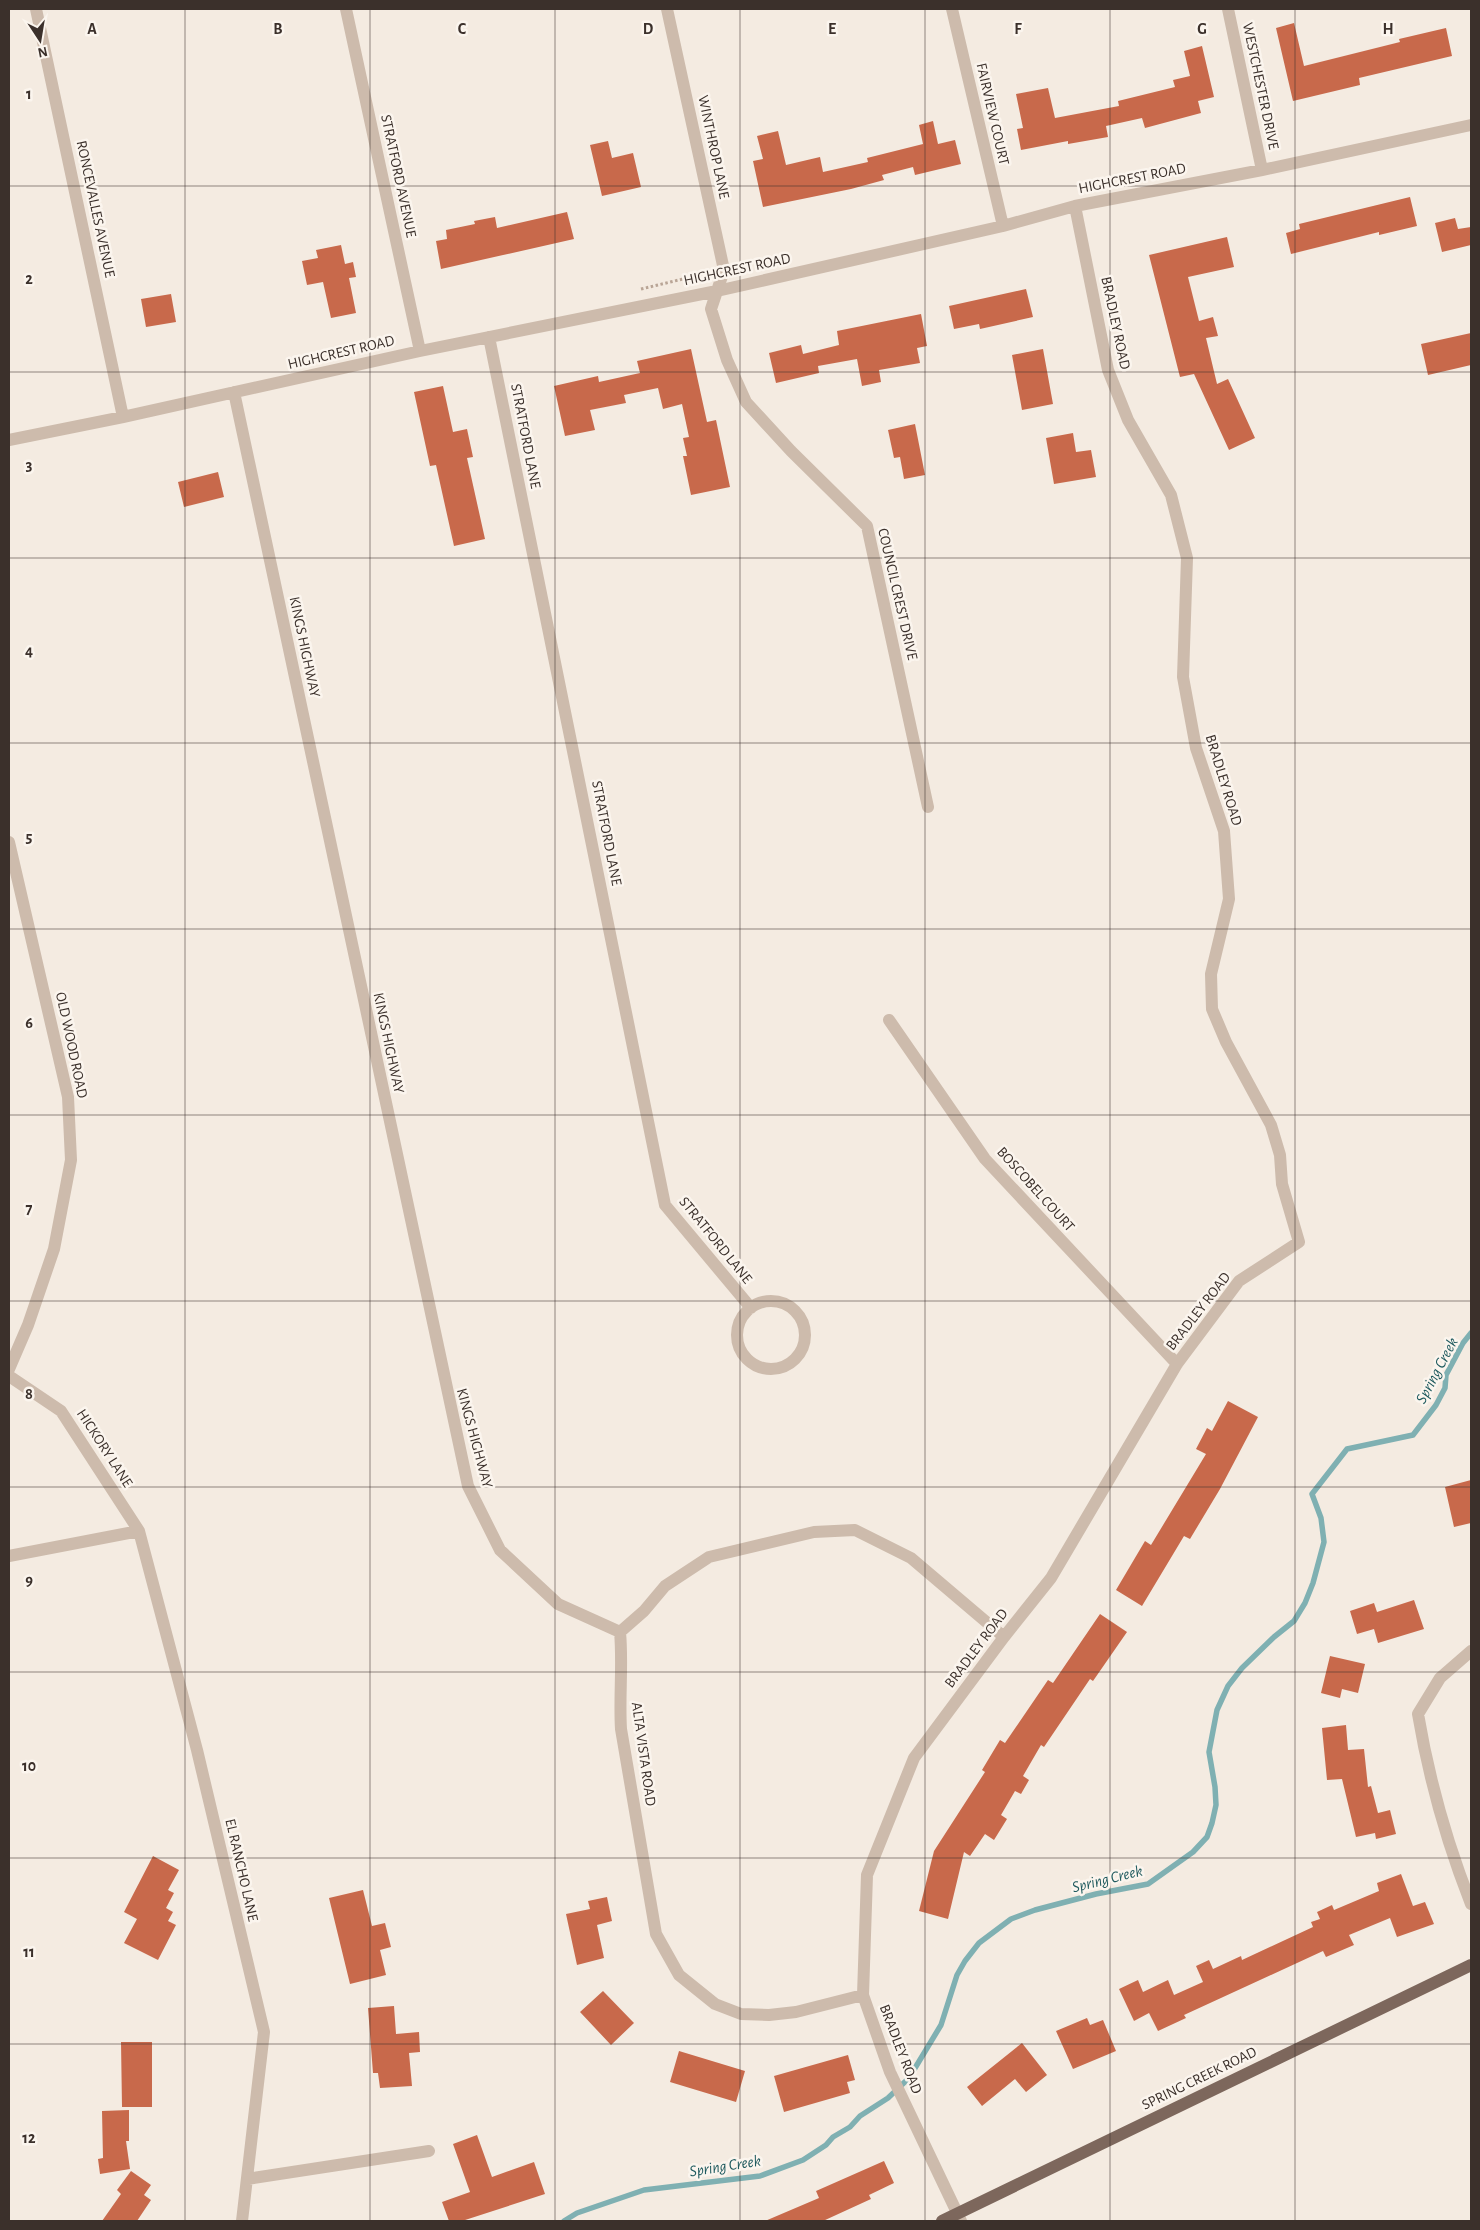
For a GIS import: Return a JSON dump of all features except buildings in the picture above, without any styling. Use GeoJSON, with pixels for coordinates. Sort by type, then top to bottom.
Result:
{"type":"FeatureCollection","features":[{"type":"Feature","properties":{"kind":"main road","name":"SPRING CREEK ROAD"},"geometry":{"type":"LineString","coordinates":[[942,2221],[959,2217],[1471,1965]]}},
{"type":"Feature","properties":{"kind":"street","name":"RONCEVALLES AVENUE"},"geometry":{"type":"LineString","coordinates":[[36,9],[124,417]]}},
{"type":"Feature","properties":{"kind":"street","name":"STRATFORD AVENUE"},"geometry":{"type":"LineString","coordinates":[[346,9],[420,351]]}},
{"type":"Feature","properties":{"kind":"street","name":"WINTHROP LANE"},"geometry":{"type":"LineString","coordinates":[[667,9],[724,270]]}},
{"type":"Feature","properties":{"kind":"street","name":"FAIRVIEW COURT"},"geometry":{"type":"LineString","coordinates":[[952,9],[1003,226]]}},
{"type":"Feature","properties":{"kind":"street","name":"WESTCHESTER DRIVE"},"geometry":{"type":"LineString","coordinates":[[1228,9],[1262,170]]}},
{"type":"Feature","properties":{"kind":"street","name":"HIGHCREST ROAD"},"geometry":{"type":"LineString","coordinates":[[9,440],[124,417],[420,351],[717,291],[1003,226],[1075,206],[1262,170],[1471,126]]}},
{"type":"Feature","properties":{"kind":"street","name":"BRADLEY ROAD"},"geometry":{"type":"LineString","coordinates":[[959,2217],[890,2072],[863,1995],[867,1875],[914,1758],[1051,1578],[1177,1364],[1239,1281],[1299,1242],[1282,1184],[1280,1155],[1271,1124],[1226,1042],[1212,1009],[1211,974],[1229,899],[1224,831],[1196,748],[1183,677],[1187,558],[1171,495],[1128,420],[1108,370],[1075,206]]}},
{"type":"Feature","properties":{"kind":"street"},"geometry":{"type":"LineString","coordinates":[[717,291],[724,270]]}},
{"type":"Feature","properties":{"kind":"street","name":"COUNCIL CREST DRIVE"},"geometry":{"type":"LineString","coordinates":[[717,291],[711,309],[727,360],[746,402],[867,526],[928,808]]}},
{"type":"Feature","properties":{"kind":"street","name":"STRATFORD LANE"},"geometry":{"type":"LineString","coordinates":[[489,337],[666,1205],[751,1308]]}},
{"type":"Feature","properties":{"kind":"street","name":"KINGS HIGHWAY"},"geometry":{"type":"LineString","coordinates":[[234,392],[449,1406],[468,1486],[500,1550],[558,1604],[620,1632]]}},
{"type":"Feature","properties":{"kind":"street","name":"OLD WOOD ROAD"},"geometry":{"type":"LineString","coordinates":[[9,842],[68,1097],[71,1160],[54,1248],[28,1325],[9,1369]]}},
{"type":"Feature","properties":{"kind":"street","name":"BOSCOBEL COURT"},"geometry":{"type":"LineString","coordinates":[[889,1020],[985,1159],[1177,1364]]}},
{"type":"Feature","properties":{"kind":"street","name":"STRATFORD LANE"},"geometry":{"type":"LineString","coordinates":[[766,1302],[783,1304],[793,1309],[800,1317],[805,1339],[802,1350],[796,1359],[787,1366],[765,1369],[754,1365],[742,1353],[737,1337],[738,1326],[743,1316],[751,1308],[766,1302]]}},
{"type":"Feature","properties":{"kind":"street","name":"HICKORY LANE"},"geometry":{"type":"LineString","coordinates":[[9,1376],[61,1411],[139,1531]]}},
{"type":"Feature","properties":{"kind":"street"},"geometry":{"type":"LineString","coordinates":[[620,1632],[644,1611],[665,1586],[710,1557],[814,1532],[855,1530],[911,1558],[1004,1638]]}},
{"type":"Feature","properties":{"kind":"street"},"geometry":{"type":"LineString","coordinates":[[9,1556],[139,1531]]}},
{"type":"Feature","properties":{"kind":"street","name":"EL RANCHO LANE"},"geometry":{"type":"LineString","coordinates":[[139,1531],[197,1750],[264,2032],[242,2221]]}},
{"type":"Feature","properties":{"kind":"street","name":"ALTA VISTA ROAD"},"geometry":{"type":"LineString","coordinates":[[620,1632],[622,1658],[619,1695],[621,1729],[656,1934],[679,1974],[715,2004],[741,2014],[769,2015],[796,2012],[863,1995]]}},
{"type":"Feature","properties":{"kind":"street"},"geometry":{"type":"LineString","coordinates":[[1471,1651],[1440,1678],[1418,1714],[1424,1752],[1449,1847],[1471,1904]]}},
{"type":"Feature","properties":{"kind":"street"},"geometry":{"type":"LineString","coordinates":[[247,2179],[429,2151]]}},
{"type":"Feature","properties":{"kind":"path"},"geometry":{"type":"LineString","coordinates":[[640,289],[724,270]]}},
{"type":"Feature","properties":{"kind":"waterway","name":"Spring Creek"},"geometry":{"type":"LineString","coordinates":[[564,2221],[577,2213],[644,2190],[760,2176],[803,2160],[826,2145],[833,2137],[850,2127],[860,2116],[888,2098],[909,2078],[941,2025],[957,1975],[979,1943],[1011,1919],[1035,1910],[1096,1894],[1148,1884],[1193,1852],[1207,1837],[1216,1805],[1209,1752],[1217,1710],[1228,1686],[1242,1668],[1274,1637],[1294,1621],[1305,1603],[1313,1583],[1324,1542],[1321,1518],[1312,1494],[1347,1449],[1413,1435],[1436,1405],[1445,1388],[1446,1375],[1463,1343],[1471,1333]]}}]}
